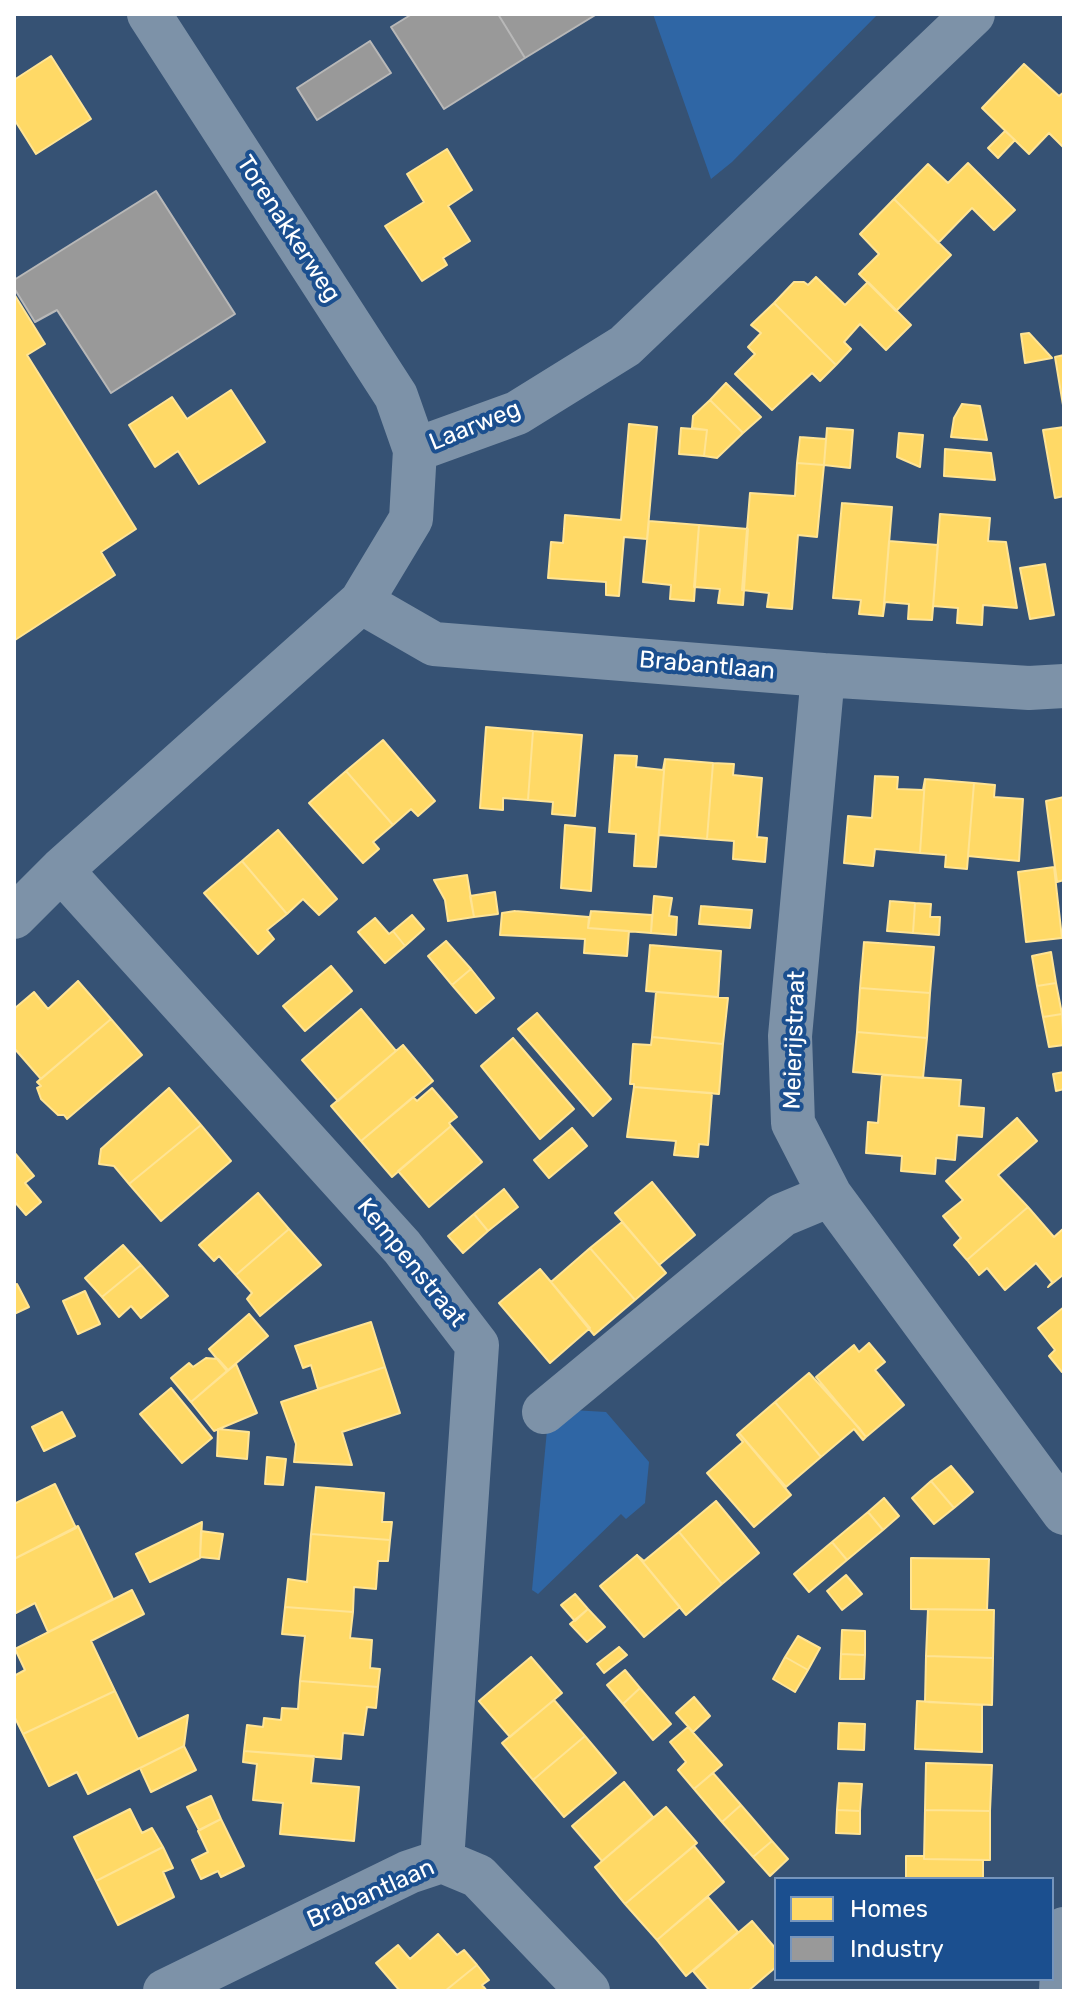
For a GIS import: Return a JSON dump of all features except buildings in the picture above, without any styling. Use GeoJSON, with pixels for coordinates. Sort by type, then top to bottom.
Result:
{"type":"FeatureCollection","features":[{"type":"Feature","properties":{"kind":"street","name":"Torenakkerweg"},"geometry":{"type":"LineString","coordinates":[[149,14],[396,396],[415,450]]}},
{"type":"Feature","properties":{"kind":"street","name":"Laarweg"},"geometry":{"type":"LineString","coordinates":[[14,917],[61,870],[361,602],[411,519],[415,450],[517,413],[625,346],[973,14]]}},
{"type":"Feature","properties":{"kind":"street","name":"Brabantlaan"},"geometry":{"type":"LineString","coordinates":[[361,602],[434,644],[823,675],[1029,688],[1064,686]]}},
{"type":"Feature","properties":{"kind":"street","name":"Meierijstraat"},"geometry":{"type":"LineString","coordinates":[[823,675],[790,1036],[793,1123],[830,1195],[1064,1513]]}},
{"type":"Feature","properties":{"kind":"street","name":"Kempenstraat"},"geometry":{"type":"LineString","coordinates":[[61,870],[402,1247],[477,1345],[442,1861]]}},
{"type":"Feature","properties":{"kind":"street"},"geometry":{"type":"LineString","coordinates":[[544,1412],[782,1215],[830,1195]]}},
{"type":"Feature","properties":{"kind":"street","name":"Brabantlaan"},"geometry":{"type":"LineString","coordinates":[[165,1991],[409,1872],[442,1861],[478,1876],[588,1991]]}},
{"type":"Feature","properties":{"kind":"street"},"geometry":{"type":"LineString","coordinates":[[1061,1991],[1064,1929]]}},
{"type":"Feature","properties":{"kind":"shaded area"},"geometry":{"type":"Polygon","coordinates":[[[653,14],[878,14],[732,162],[711,179],[653,14]]]}},
{"type":"Feature","properties":{"kind":"shaded area"},"geometry":{"type":"Polygon","coordinates":[[[572,1410],[606,1412],[649,1462],[645,1503],[626,1519],[621,1514],[538,1594],[532,1590],[547,1430],[572,1410]]]}}]}
